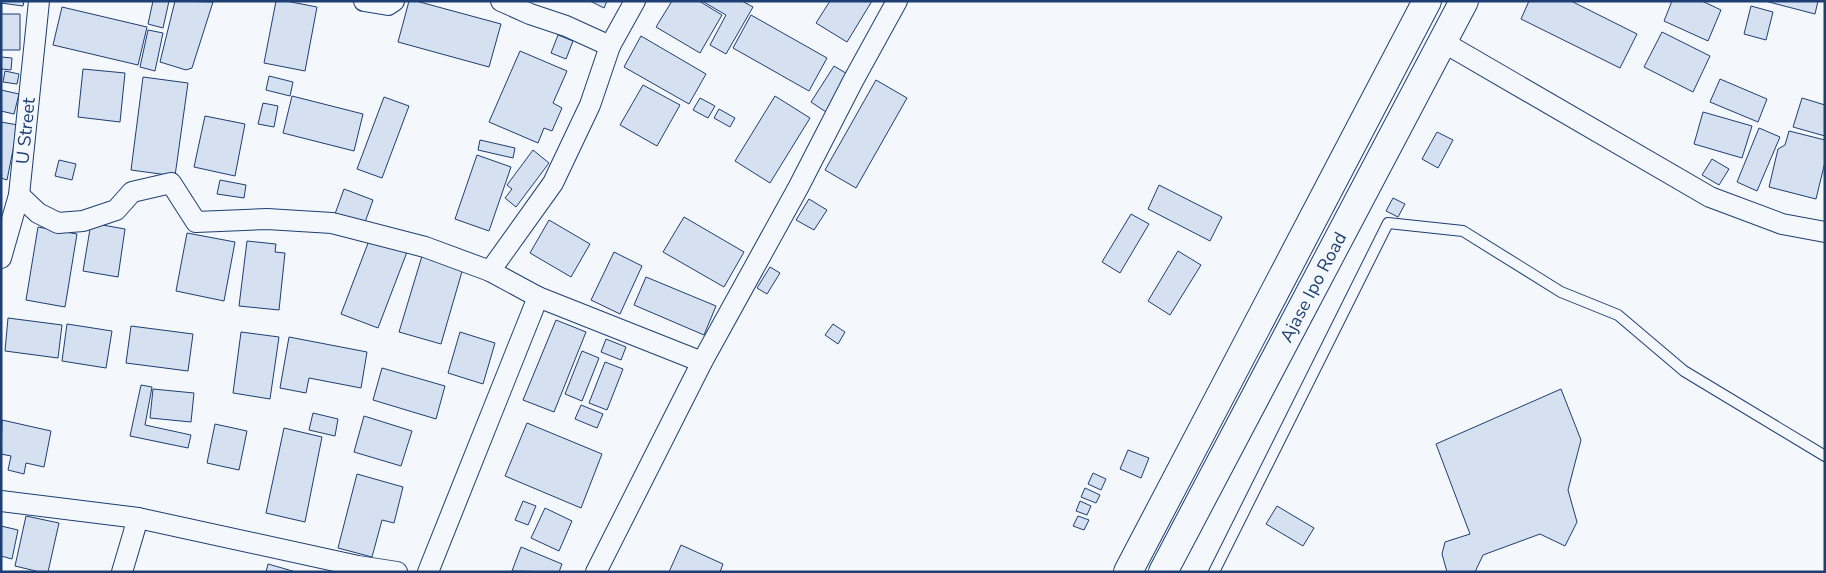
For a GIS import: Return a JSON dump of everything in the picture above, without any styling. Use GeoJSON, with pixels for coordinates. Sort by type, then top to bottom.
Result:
{"type":"FeatureCollection","features":[{"type":"Feature","properties":{"kind":"highway","name":"Ajase Ipo Road"},"geometry":{"type":"LineString","coordinates":[[1128,572],[1427,1]]}},
{"type":"Feature","properties":{"kind":"highway","name":"Ajase Ipo Road"},"geometry":{"type":"LineString","coordinates":[[1163,572],[1464,1]]}},
{"type":"Feature","properties":{"kind":"street","name":"U Street"},"geometry":{"type":"LineString","coordinates":[[1,258],[19,195],[39,1]]}},
{"type":"Feature","properties":{"kind":"street"},"geometry":{"type":"LineString","coordinates":[[364,1],[388,5],[394,1]]}},
{"type":"Feature","properties":{"kind":"street"},"geometry":{"type":"LineString","coordinates":[[500,1],[530,14],[566,26],[610,46]]}},
{"type":"Feature","properties":{"kind":"street"},"geometry":{"type":"LineString","coordinates":[[490,271],[553,183],[590,104],[610,46],[635,1]]}},
{"type":"Feature","properties":{"kind":"street"},"geometry":{"type":"LineString","coordinates":[[596,572],[702,362],[798,188],[897,1]]}},
{"type":"Feature","properties":{"kind":"street"},"geometry":{"type":"LineString","coordinates":[[1443,42],[1710,197],[1782,224],[1825,232]]}},
{"type":"Feature","properties":{"kind":"street"},"geometry":{"type":"LineString","coordinates":[[19,195],[38,213],[58,223],[83,221],[116,210],[132,192],[170,183],[196,222],[267,219],[332,223],[425,247],[490,271],[538,297],[702,362]]}},
{"type":"Feature","properties":{"kind":"street"},"geometry":{"type":"LineString","coordinates":[[428,572],[538,297]]}},
{"type":"Feature","properties":{"kind":"street"},"geometry":{"type":"LineString","coordinates":[[1,501],[138,518],[357,569],[397,572]]}},
{"type":"Feature","properties":{"kind":"street"},"geometry":{"type":"LineString","coordinates":[[122,572],[138,518]]}},
{"type":"Feature","properties":{"kind":"lane"},"geometry":{"type":"LineString","coordinates":[[1214,572],[1388,223],[1464,231],[1561,292],[1618,315],[1684,371],[1825,456]]}},
{"type":"Feature","properties":{"kind":"building"},"geometry":{"type":"Polygon","coordinates":[[[1,1],[24,1],[23,6],[1,3],[1,1]]]}},
{"type":"Feature","properties":{"kind":"building"},"geometry":{"type":"Polygon","coordinates":[[[153,1],[169,1],[163,28],[148,24],[153,1]]]}},
{"type":"Feature","properties":{"kind":"building"},"geometry":{"type":"Polygon","coordinates":[[[175,1],[213,2],[192,68],[186,70],[160,62],[175,1]]]}},
{"type":"Feature","properties":{"kind":"building"},"geometry":{"type":"Polygon","coordinates":[[[276,1],[317,7],[305,71],[264,63],[276,1]]]}},
{"type":"Feature","properties":{"kind":"building"},"geometry":{"type":"Polygon","coordinates":[[[409,1],[416,1],[501,24],[489,67],[398,42],[409,1]]]}},
{"type":"Feature","properties":{"kind":"building"},"geometry":{"type":"Polygon","coordinates":[[[590,1],[607,1],[604,8],[590,1]]]}},
{"type":"Feature","properties":{"kind":"building"},"geometry":{"type":"Polygon","coordinates":[[[672,1],[699,1],[722,15],[700,53],[656,27],[672,1]]]}},
{"type":"Feature","properties":{"kind":"building"},"geometry":{"type":"Polygon","coordinates":[[[702,1],[742,1],[753,7],[726,54],[710,45],[726,15],[702,1]]]}},
{"type":"Feature","properties":{"kind":"building"},"geometry":{"type":"Polygon","coordinates":[[[830,1],[872,1],[847,42],[816,23],[830,1]]]}},
{"type":"Feature","properties":{"kind":"building"},"geometry":{"type":"Polygon","coordinates":[[[1529,1],[1571,1],[1637,34],[1620,68],[1521,19],[1529,1]]]}},
{"type":"Feature","properties":{"kind":"building"},"geometry":{"type":"Polygon","coordinates":[[[1672,1],[1702,1],[1721,10],[1708,41],[1664,21],[1672,1]]]}},
{"type":"Feature","properties":{"kind":"building"},"geometry":{"type":"Polygon","coordinates":[[[1765,1],[1818,1],[1815,14],[1765,1]]]}},
{"type":"Feature","properties":{"kind":"building"},"geometry":{"type":"Polygon","coordinates":[[[1751,6],[1773,12],[1766,40],[1744,34],[1751,6]]]}},
{"type":"Feature","properties":{"kind":"building"},"geometry":{"type":"Polygon","coordinates":[[[62,7],[147,27],[138,65],[53,45],[62,7]]]}},
{"type":"Feature","properties":{"kind":"building"},"geometry":{"type":"Polygon","coordinates":[[[1,14],[20,14],[20,50],[1,50],[1,14]]]}},
{"type":"Feature","properties":{"kind":"building"},"geometry":{"type":"Polygon","coordinates":[[[751,15],[827,58],[809,91],[733,48],[751,15]]]}},
{"type":"Feature","properties":{"kind":"building"},"geometry":{"type":"Polygon","coordinates":[[[148,30],[163,33],[155,71],[140,67],[148,30]]]}},
{"type":"Feature","properties":{"kind":"building"},"geometry":{"type":"Polygon","coordinates":[[[1662,32],[1710,56],[1693,92],[1644,67],[1662,32]]]}},
{"type":"Feature","properties":{"kind":"building"},"geometry":{"type":"Polygon","coordinates":[[[558,35],[573,41],[566,59],[551,53],[558,35]]]}},
{"type":"Feature","properties":{"kind":"building"},"geometry":{"type":"Polygon","coordinates":[[[641,36],[706,74],[689,104],[624,67],[641,36]]]}},
{"type":"Feature","properties":{"kind":"building"},"geometry":{"type":"Polygon","coordinates":[[[520,51],[567,71],[553,103],[562,108],[552,131],[544,128],[538,143],[489,122],[520,51]]]}},
{"type":"Feature","properties":{"kind":"building"},"geometry":{"type":"Polygon","coordinates":[[[1,57],[12,58],[11,70],[2,69],[1,74],[1,57]]]}},
{"type":"Feature","properties":{"kind":"building"},"geometry":{"type":"Polygon","coordinates":[[[834,66],[849,75],[826,112],[811,102],[834,66]]]}},
{"type":"Feature","properties":{"kind":"building"},"geometry":{"type":"Polygon","coordinates":[[[83,69],[125,73],[120,122],[78,117],[83,69]]]}},
{"type":"Feature","properties":{"kind":"building"},"geometry":{"type":"Polygon","coordinates":[[[5,71],[19,74],[17,84],[3,82],[5,71]]]}},
{"type":"Feature","properties":{"kind":"building"},"geometry":{"type":"Polygon","coordinates":[[[269,76],[293,82],[290,96],[266,90],[269,76]]]}},
{"type":"Feature","properties":{"kind":"building"},"geometry":{"type":"Polygon","coordinates":[[[143,77],[188,83],[175,176],[131,170],[143,77]]]}},
{"type":"Feature","properties":{"kind":"building"},"geometry":{"type":"Polygon","coordinates":[[[1720,79],[1767,99],[1758,122],[1710,102],[1720,79]]]}},
{"type":"Feature","properties":{"kind":"building"},"geometry":{"type":"Polygon","coordinates":[[[876,80],[907,98],[856,188],[825,170],[876,80]]]}},
{"type":"Feature","properties":{"kind":"building"},"geometry":{"type":"Polygon","coordinates":[[[643,85],[680,105],[657,146],[620,125],[643,85]]]}},
{"type":"Feature","properties":{"kind":"building"},"geometry":{"type":"Polygon","coordinates":[[[1,90],[19,94],[14,114],[1,111],[1,90]]]}},
{"type":"Feature","properties":{"kind":"building"},"geometry":{"type":"Polygon","coordinates":[[[292,96],[363,114],[354,151],[283,133],[292,96]]]}},
{"type":"Feature","properties":{"kind":"building"},"geometry":{"type":"Polygon","coordinates":[[[775,96],[810,118],[770,183],[735,161],[775,96]]]}},
{"type":"Feature","properties":{"kind":"building"},"geometry":{"type":"Polygon","coordinates":[[[384,97],[409,106],[382,178],[357,169],[384,97]]]}},
{"type":"Feature","properties":{"kind":"building"},"geometry":{"type":"Polygon","coordinates":[[[700,98],[715,106],[708,118],[693,110],[700,98]]]}},
{"type":"Feature","properties":{"kind":"building"},"geometry":{"type":"Polygon","coordinates":[[[1802,98],[1825,105],[1825,136],[1793,127],[1802,98]]]}},
{"type":"Feature","properties":{"kind":"building"},"geometry":{"type":"Polygon","coordinates":[[[263,103],[278,106],[274,127],[258,124],[263,103]]]}},
{"type":"Feature","properties":{"kind":"building"},"geometry":{"type":"Polygon","coordinates":[[[719,109],[735,118],[730,127],[714,118],[719,109]]]}},
{"type":"Feature","properties":{"kind":"building"},"geometry":{"type":"Polygon","coordinates":[[[1703,112],[1752,126],[1742,158],[1694,144],[1703,112]]]}},
{"type":"Feature","properties":{"kind":"building"},"geometry":{"type":"Polygon","coordinates":[[[205,116],[245,124],[235,176],[194,167],[205,116]]]}},
{"type":"Feature","properties":{"kind":"building"},"geometry":{"type":"Polygon","coordinates":[[[1,122],[18,125],[7,180],[1,178],[1,122]]]}},
{"type":"Feature","properties":{"kind":"building"},"geometry":{"type":"Polygon","coordinates":[[[1759,128],[1780,137],[1757,191],[1737,182],[1759,128]]]}},
{"type":"Feature","properties":{"kind":"building"},"geometry":{"type":"Polygon","coordinates":[[[1789,131],[1825,140],[1825,162],[1816,199],[1769,187],[1778,149],[1785,145],[1789,131]]]}},
{"type":"Feature","properties":{"kind":"building"},"geometry":{"type":"Polygon","coordinates":[[[1437,132],[1453,140],[1438,168],[1422,159],[1437,132]]]}},
{"type":"Feature","properties":{"kind":"building"},"geometry":{"type":"Polygon","coordinates":[[[480,140],[515,148],[513,158],[478,150],[480,140]]]}},
{"type":"Feature","properties":{"kind":"building"},"geometry":{"type":"Polygon","coordinates":[[[533,150],[549,163],[516,207],[505,198],[512,189],[507,185],[533,150]]]}},
{"type":"Feature","properties":{"kind":"building"},"geometry":{"type":"Polygon","coordinates":[[[477,155],[511,167],[489,231],[455,219],[477,155]]]}},
{"type":"Feature","properties":{"kind":"building"},"geometry":{"type":"Polygon","coordinates":[[[1712,159],[1729,169],[1719,185],[1702,175],[1712,159]]]}},
{"type":"Feature","properties":{"kind":"building"},"geometry":{"type":"Polygon","coordinates":[[[59,160],[76,164],[72,180],[55,176],[59,160]]]}},
{"type":"Feature","properties":{"kind":"building"},"geometry":{"type":"Polygon","coordinates":[[[220,180],[246,185],[244,198],[217,194],[220,180]]]}},
{"type":"Feature","properties":{"kind":"building"},"geometry":{"type":"Polygon","coordinates":[[[1159,185],[1222,217],[1210,241],[1148,209],[1159,185]]]}},
{"type":"Feature","properties":{"kind":"building"},"geometry":{"type":"Polygon","coordinates":[[[344,189],[373,200],[364,225],[335,214],[344,189]]]}},
{"type":"Feature","properties":{"kind":"building"},"geometry":{"type":"Polygon","coordinates":[[[1393,198],[1405,204],[1398,217],[1386,211],[1393,198]]]}},
{"type":"Feature","properties":{"kind":"building"},"geometry":{"type":"Polygon","coordinates":[[[809,199],[827,210],[814,230],[796,220],[809,199]]]}},
{"type":"Feature","properties":{"kind":"building"},"geometry":{"type":"Polygon","coordinates":[[[1131,214],[1149,224],[1120,273],[1102,262],[1131,214]]]}},
{"type":"Feature","properties":{"kind":"building"},"geometry":{"type":"Polygon","coordinates":[[[684,217],[744,252],[724,287],[663,252],[684,217]]]}},
{"type":"Feature","properties":{"kind":"building"},"geometry":{"type":"Polygon","coordinates":[[[549,220],[590,244],[571,277],[530,253],[549,220]]]}},
{"type":"Feature","properties":{"kind":"building"},"geometry":{"type":"Polygon","coordinates":[[[91,223],[125,229],[118,277],[83,271],[91,223]]]}},
{"type":"Feature","properties":{"kind":"building"},"geometry":{"type":"Polygon","coordinates":[[[38,227],[77,234],[65,307],[26,300],[38,227]]]}},
{"type":"Feature","properties":{"kind":"building"},"geometry":{"type":"Polygon","coordinates":[[[187,233],[235,242],[224,301],[176,291],[187,233]]]}},
{"type":"Feature","properties":{"kind":"building"},"geometry":{"type":"Polygon","coordinates":[[[370,238],[407,252],[378,328],[341,314],[370,238]]]}},
{"type":"Feature","properties":{"kind":"building"},"geometry":{"type":"Polygon","coordinates":[[[247,241],[276,244],[275,252],[285,253],[279,310],[239,306],[247,241]]]}},
{"type":"Feature","properties":{"kind":"building"},"geometry":{"type":"Polygon","coordinates":[[[1178,251],[1201,265],[1170,315],[1148,301],[1178,251]]]}},
{"type":"Feature","properties":{"kind":"building"},"geometry":{"type":"Polygon","coordinates":[[[614,252],[642,266],[620,314],[591,300],[614,252]]]}},
{"type":"Feature","properties":{"kind":"building"},"geometry":{"type":"Polygon","coordinates":[[[422,256],[463,268],[441,344],[399,332],[422,256]]]}},
{"type":"Feature","properties":{"kind":"building"},"geometry":{"type":"Polygon","coordinates":[[[770,267],[780,273],[767,294],[757,288],[770,267]]]}},
{"type":"Feature","properties":{"kind":"building"},"geometry":{"type":"Polygon","coordinates":[[[646,277],[716,306],[704,335],[634,305],[646,277]]]}},
{"type":"Feature","properties":{"kind":"building"},"geometry":{"type":"Polygon","coordinates":[[[8,318],[62,325],[58,358],[5,351],[8,318]]]}},
{"type":"Feature","properties":{"kind":"building"},"geometry":{"type":"Polygon","coordinates":[[[556,320],[586,332],[554,412],[523,400],[556,320]]]}},
{"type":"Feature","properties":{"kind":"building"},"geometry":{"type":"Polygon","coordinates":[[[67,324],[112,331],[106,368],[62,361],[67,324]]]}},
{"type":"Feature","properties":{"kind":"building"},"geometry":{"type":"Polygon","coordinates":[[[833,324],[845,332],[838,344],[825,335],[833,324]]]}},
{"type":"Feature","properties":{"kind":"building"},"geometry":{"type":"Polygon","coordinates":[[[131,326],[193,334],[188,371],[126,363],[131,326]]]}},
{"type":"Feature","properties":{"kind":"building"},"geometry":{"type":"Polygon","coordinates":[[[241,332],[279,337],[270,399],[233,393],[241,332]]]}},
{"type":"Feature","properties":{"kind":"building"},"geometry":{"type":"Polygon","coordinates":[[[460,332],[495,343],[483,384],[448,373],[460,332]]]}},
{"type":"Feature","properties":{"kind":"building"},"geometry":{"type":"Polygon","coordinates":[[[289,337],[367,352],[361,388],[309,378],[306,393],[280,388],[289,337]]]}},
{"type":"Feature","properties":{"kind":"building"},"geometry":{"type":"Polygon","coordinates":[[[606,339],[626,347],[621,360],[601,352],[606,339]]]}},
{"type":"Feature","properties":{"kind":"building"},"geometry":{"type":"Polygon","coordinates":[[[582,351],[599,358],[582,401],[565,394],[582,351]]]}},
{"type":"Feature","properties":{"kind":"building"},"geometry":{"type":"Polygon","coordinates":[[[605,362],[623,369],[607,410],[589,403],[605,362]]]}},
{"type":"Feature","properties":{"kind":"building"},"geometry":{"type":"Polygon","coordinates":[[[382,368],[445,386],[436,419],[373,400],[382,368]]]}},
{"type":"Feature","properties":{"kind":"building"},"geometry":{"type":"Polygon","coordinates":[[[141,385],[152,387],[145,425],[191,435],[188,448],[130,436],[141,385]]]}},
{"type":"Feature","properties":{"kind":"building"},"geometry":{"type":"Polygon","coordinates":[[[153,389],[194,393],[191,422],[150,418],[153,389]]]}},
{"type":"Feature","properties":{"kind":"building"},"geometry":{"type":"Polygon","coordinates":[[[1561,389],[1581,440],[1568,490],[1577,522],[1565,546],[1540,534],[1483,555],[1475,572],[1447,572],[1442,554],[1445,542],[1470,534],[1436,444],[1561,389]]]}},
{"type":"Feature","properties":{"kind":"building"},"geometry":{"type":"Polygon","coordinates":[[[581,405],[603,414],[597,428],[575,419],[581,405]]]}},
{"type":"Feature","properties":{"kind":"building"},"geometry":{"type":"Polygon","coordinates":[[[313,413],[338,419],[335,436],[309,430],[313,413]]]}},
{"type":"Feature","properties":{"kind":"building"},"geometry":{"type":"Polygon","coordinates":[[[364,416],[412,431],[401,466],[354,452],[364,416]]]}},
{"type":"Feature","properties":{"kind":"building"},"geometry":{"type":"Polygon","coordinates":[[[2,420],[51,431],[44,467],[26,463],[24,474],[8,470],[11,456],[1,454],[2,420]]]}},
{"type":"Feature","properties":{"kind":"building"},"geometry":{"type":"Polygon","coordinates":[[[527,423],[602,454],[581,508],[505,476],[527,423]]]}},
{"type":"Feature","properties":{"kind":"building"},"geometry":{"type":"Polygon","coordinates":[[[215,424],[247,431],[239,470],[207,463],[215,424]]]}},
{"type":"Feature","properties":{"kind":"building"},"geometry":{"type":"Polygon","coordinates":[[[284,428],[322,437],[305,522],[266,513],[284,428]]]}},
{"type":"Feature","properties":{"kind":"building"},"geometry":{"type":"Polygon","coordinates":[[[1128,450],[1149,458],[1141,478],[1120,469],[1128,450]]]}},
{"type":"Feature","properties":{"kind":"building"},"geometry":{"type":"Polygon","coordinates":[[[1093,473],[1106,479],[1101,490],[1088,484],[1093,473]]]}},
{"type":"Feature","properties":{"kind":"building"},"geometry":{"type":"Polygon","coordinates":[[[357,474],[403,487],[394,523],[382,520],[372,557],[338,548],[357,474]]]}},
{"type":"Feature","properties":{"kind":"building"},"geometry":{"type":"Polygon","coordinates":[[[1085,488],[1100,495],[1096,503],[1081,497],[1085,488]]]}},
{"type":"Feature","properties":{"kind":"building"},"geometry":{"type":"Polygon","coordinates":[[[523,501],[536,506],[528,525],[515,520],[523,501]]]}},
{"type":"Feature","properties":{"kind":"building"},"geometry":{"type":"Polygon","coordinates":[[[1080,501],[1091,506],[1087,515],[1076,511],[1080,501]]]}},
{"type":"Feature","properties":{"kind":"building"},"geometry":{"type":"Polygon","coordinates":[[[1277,506],[1314,528],[1303,546],[1266,524],[1277,506]]]}},
{"type":"Feature","properties":{"kind":"building"},"geometry":{"type":"Polygon","coordinates":[[[545,508],[572,521],[559,551],[531,538],[545,508]]]}},
{"type":"Feature","properties":{"kind":"building"},"geometry":{"type":"Polygon","coordinates":[[[26,516],[59,523],[48,572],[15,566],[26,516]]]}},
{"type":"Feature","properties":{"kind":"building"},"geometry":{"type":"Polygon","coordinates":[[[1078,516],[1089,520],[1084,530],[1073,526],[1078,516]]]}},
{"type":"Feature","properties":{"kind":"building"},"geometry":{"type":"Polygon","coordinates":[[[1,526],[18,530],[12,559],[1,556],[1,526]]]}},
{"type":"Feature","properties":{"kind":"building"},"geometry":{"type":"Polygon","coordinates":[[[681,545],[723,564],[720,572],[669,572],[681,545]]]}},
{"type":"Feature","properties":{"kind":"building"},"geometry":{"type":"Polygon","coordinates":[[[521,547],[562,564],[559,572],[512,571],[521,547]]]}},
{"type":"Feature","properties":{"kind":"building"},"geometry":{"type":"Polygon","coordinates":[[[268,564],[296,572],[266,572],[268,564]]]}}]}
